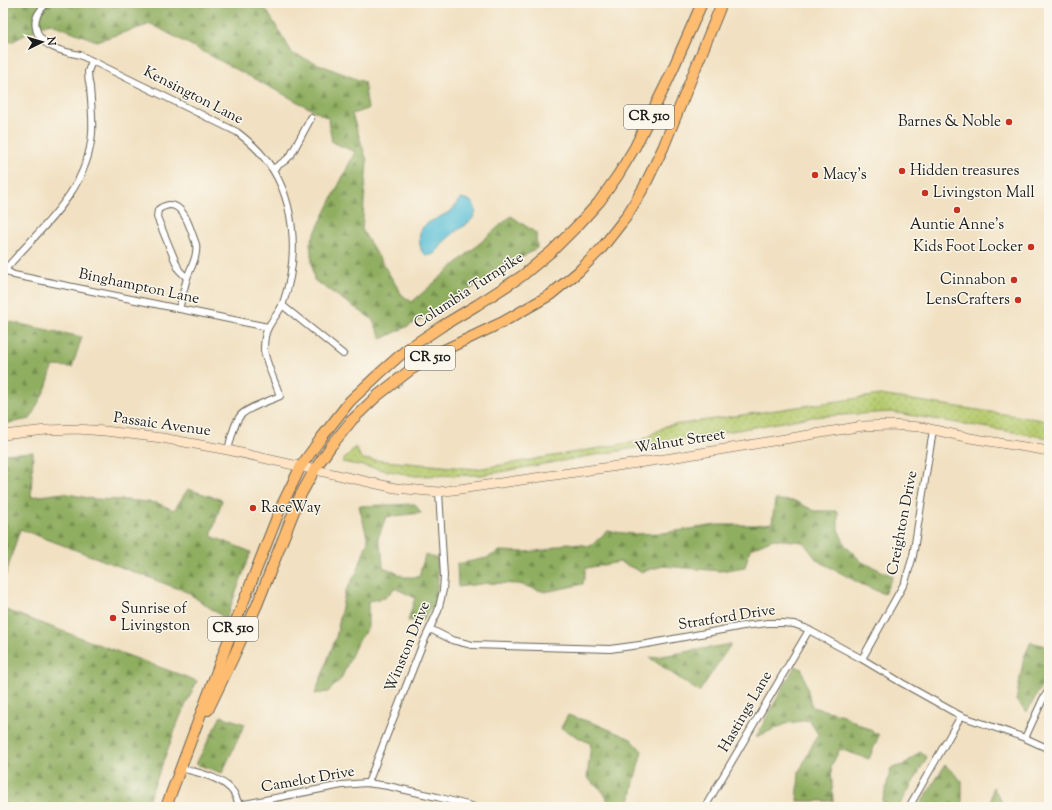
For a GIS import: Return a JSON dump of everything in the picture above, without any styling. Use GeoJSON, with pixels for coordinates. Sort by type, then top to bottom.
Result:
{"type":"FeatureCollection","features":[{"type":"Feature","properties":{"kind":"main road","name":"Columbia Turnpike"},"geometry":{"type":"LineString","coordinates":[[181,768],[230,636],[281,507],[301,466],[350,401],[406,350],[522,276],[552,251],[580,224],[599,202],[618,175],[634,147],[668,80],[702,3]]}},
{"type":"Feature","properties":{"kind":"main road","name":"CR 510"},"geometry":{"type":"LineString","coordinates":[[166,807],[181,768],[257,605],[300,496],[315,469],[352,420],[377,396],[409,371],[440,352],[503,322],[550,296],[578,272],[601,249],[626,217],[644,187],[663,148],[722,3]]}},
{"type":"Feature","properties":{"kind":"street","name":"Kensington Lane"},"geometry":{"type":"LineString","coordinates":[[47,3],[37,15],[35,20],[36,30],[41,39],[62,51],[80,55],[92,60],[237,132],[263,155],[280,183],[287,202],[291,222],[293,242],[291,272],[282,305],[268,328],[264,350],[280,396],[251,408],[241,415],[236,424],[228,450]]}},
{"type":"Feature","properties":{"kind":"street"},"geometry":{"type":"LineString","coordinates":[[4,271],[70,195],[85,165],[90,148],[92,133],[88,72],[92,60]]}},
{"type":"Feature","properties":{"kind":"street"},"geometry":{"type":"LineString","coordinates":[[272,169],[291,155],[311,118]]}},
{"type":"Feature","properties":{"kind":"street"},"geometry":{"type":"LineString","coordinates":[[179,309],[197,249],[182,211],[171,205],[161,207],[158,210],[158,217],[179,270],[188,278]]}},
{"type":"Feature","properties":{"kind":"street","name":"Binghampton Lane"},"geometry":{"type":"LineString","coordinates":[[4,271],[14,275],[268,328]]}},
{"type":"Feature","properties":{"kind":"street"},"geometry":{"type":"LineString","coordinates":[[282,305],[343,354]]}},
{"type":"Feature","properties":{"kind":"street","name":"Walnut Street"},"geometry":{"type":"LineString","coordinates":[[315,469],[395,488],[439,492],[664,459],[863,426],[891,425],[921,427],[970,438],[1049,451]]}},
{"type":"Feature","properties":{"kind":"street","name":"Passaic Avenue"},"geometry":{"type":"LineString","coordinates":[[3,434],[46,430],[105,431],[162,438],[228,450],[315,469]]}},
{"type":"Feature","properties":{"kind":"street","name":"Creighton Drive"},"geometry":{"type":"LineString","coordinates":[[862,659],[906,582],[913,556],[933,430]]}},
{"type":"Feature","properties":{"kind":"street","name":"Winston Drive"},"geometry":{"type":"LineString","coordinates":[[368,783],[423,643],[438,611],[443,590],[444,576],[439,492]]}},
{"type":"Feature","properties":{"kind":"street","name":"Stratford Drive"},"geometry":{"type":"LineString","coordinates":[[430,629],[452,640],[472,645],[610,649],[647,644],[768,622],[794,624],[809,630],[862,659],[961,716],[1025,738],[1049,749]]}},
{"type":"Feature","properties":{"kind":"street","name":"Hastings Lane"},"geometry":{"type":"LineString","coordinates":[[705,807],[809,630]]}},
{"type":"Feature","properties":{"kind":"street"},"geometry":{"type":"LineString","coordinates":[[1025,738],[1043,699],[1049,690]]}},
{"type":"Feature","properties":{"kind":"street"},"geometry":{"type":"LineString","coordinates":[[909,807],[961,716]]}},
{"type":"Feature","properties":{"kind":"street"},"geometry":{"type":"LineString","coordinates":[[181,768],[219,780],[228,786],[234,793],[239,806]]}},
{"type":"Feature","properties":{"kind":"street","name":"Camelot Drive"},"geometry":{"type":"LineString","coordinates":[[239,806],[342,785],[368,783],[437,797],[474,807]]}},
{"type":"Feature","properties":{"kind":"green space"},"geometry":{"type":"Polygon","coordinates":[[[3,3],[262,3],[293,54],[364,82],[368,109],[352,114],[367,161],[362,230],[402,295],[412,302],[511,216],[536,233],[537,248],[422,319],[382,339],[372,319],[314,280],[310,243],[355,152],[332,142],[328,118],[151,24],[97,41],[49,23],[11,42],[3,38],[3,3]]]}},
{"type":"Feature","properties":{"kind":"green space"},"geometry":{"type":"Polygon","coordinates":[[[5,321],[82,337],[72,367],[53,366],[46,388],[30,419],[3,424],[3,331],[5,321]]]}},
{"type":"Feature","properties":{"kind":"green space"},"geometry":{"type":"Polygon","coordinates":[[[880,395],[1049,421],[1049,438],[891,412],[811,417],[482,475],[415,476],[342,462],[355,447],[362,459],[477,469],[640,441],[666,426],[880,395]]]}},
{"type":"Feature","properties":{"kind":"green space"},"geometry":{"type":"Polygon","coordinates":[[[33,452],[31,497],[63,493],[93,499],[157,503],[174,510],[188,489],[222,500],[211,536],[251,552],[226,619],[187,592],[20,529],[3,583],[3,454],[33,452]]]}},
{"type":"Feature","properties":{"kind":"green space"},"geometry":{"type":"Polygon","coordinates":[[[775,500],[795,501],[815,511],[838,511],[838,529],[845,545],[862,562],[893,576],[884,594],[859,583],[817,560],[803,542],[773,539],[750,549],[745,567],[720,571],[663,566],[641,572],[620,562],[586,568],[583,584],[545,592],[519,584],[488,583],[458,587],[457,564],[487,558],[500,551],[526,552],[546,550],[567,543],[591,546],[607,531],[633,534],[663,533],[716,525],[755,525],[772,523],[775,500]]]}},
{"type":"Feature","properties":{"kind":"green space"},"geometry":{"type":"Polygon","coordinates":[[[415,504],[421,513],[386,517],[378,538],[382,552],[383,567],[404,577],[419,577],[425,555],[437,558],[438,578],[435,604],[423,620],[408,621],[415,598],[395,588],[385,598],[368,601],[368,627],[356,645],[341,679],[328,692],[315,694],[336,637],[345,592],[357,572],[368,540],[359,506],[415,504]]]}},
{"type":"Feature","properties":{"kind":"green space"},"geometry":{"type":"Polygon","coordinates":[[[3,609],[197,681],[180,717],[146,807],[3,807],[3,609]]]}},
{"type":"Feature","properties":{"kind":"green space"},"geometry":{"type":"Polygon","coordinates":[[[1031,642],[1049,647],[1049,673],[1027,712],[1016,701],[1024,657],[1031,642]]]}},
{"type":"Feature","properties":{"kind":"green space"},"geometry":{"type":"Polygon","coordinates":[[[731,644],[699,692],[650,658],[731,644]]]}},
{"type":"Feature","properties":{"kind":"green space"},"geometry":{"type":"Polygon","coordinates":[[[795,666],[802,669],[812,707],[843,715],[879,735],[869,759],[840,749],[831,766],[833,801],[797,801],[799,772],[818,734],[809,720],[788,723],[756,737],[795,666]]]}},
{"type":"Feature","properties":{"kind":"green space"},"geometry":{"type":"Polygon","coordinates":[[[568,715],[596,724],[631,739],[642,751],[629,807],[610,807],[604,793],[587,778],[591,744],[561,728],[568,715]]]}},
{"type":"Feature","properties":{"kind":"green space"},"geometry":{"type":"Polygon","coordinates":[[[221,716],[245,724],[222,773],[196,764],[221,716]]]}},
{"type":"Feature","properties":{"kind":"green space"},"geometry":{"type":"Polygon","coordinates":[[[920,752],[927,757],[899,807],[881,807],[891,768],[903,765],[920,752]]]}},
{"type":"Feature","properties":{"kind":"green space"},"geometry":{"type":"Polygon","coordinates":[[[945,765],[962,781],[962,807],[933,807],[920,805],[945,765]]]}},
{"type":"Feature","properties":{"kind":"green space"},"geometry":{"type":"Polygon","coordinates":[[[993,787],[1005,807],[990,807],[993,787]]]}},
{"type":"Feature","properties":{"kind":"water"},"geometry":{"type":"Polygon","coordinates":[[[461,198],[467,199],[473,203],[476,210],[473,218],[449,237],[435,253],[428,255],[424,254],[421,249],[420,242],[422,229],[428,223],[451,211],[461,198]]]}},
{"type":"Feature","properties":{"kind":"place","name":"Barnes & Noble"},"geometry":{"type":"Point","coordinates":[1009,122]}},
{"type":"Feature","properties":{"kind":"place","name":"Hidden treasures"},"geometry":{"type":"Point","coordinates":[902,171]}},
{"type":"Feature","properties":{"kind":"place","name":"Macy's"},"geometry":{"type":"Point","coordinates":[815,175]}},
{"type":"Feature","properties":{"kind":"place","name":"Livingston Mall"},"geometry":{"type":"Point","coordinates":[925,193]}},
{"type":"Feature","properties":{"kind":"place","name":"Auntie Anne's"},"geometry":{"type":"Point","coordinates":[957,210]}},
{"type":"Feature","properties":{"kind":"place","name":"Kids Foot Locker"},"geometry":{"type":"Point","coordinates":[1031,247]}},
{"type":"Feature","properties":{"kind":"place","name":"Cinnabon"},"geometry":{"type":"Point","coordinates":[1014,280]}},
{"type":"Feature","properties":{"kind":"place","name":"LensCrafters"},"geometry":{"type":"Point","coordinates":[1018,300]}},
{"type":"Feature","properties":{"kind":"place","name":"RaceWay"},"geometry":{"type":"Point","coordinates":[253,508]}},
{"type":"Feature","properties":{"kind":"place","name":"Sunrise of Livingston"},"geometry":{"type":"Point","coordinates":[113,618]}}]}
